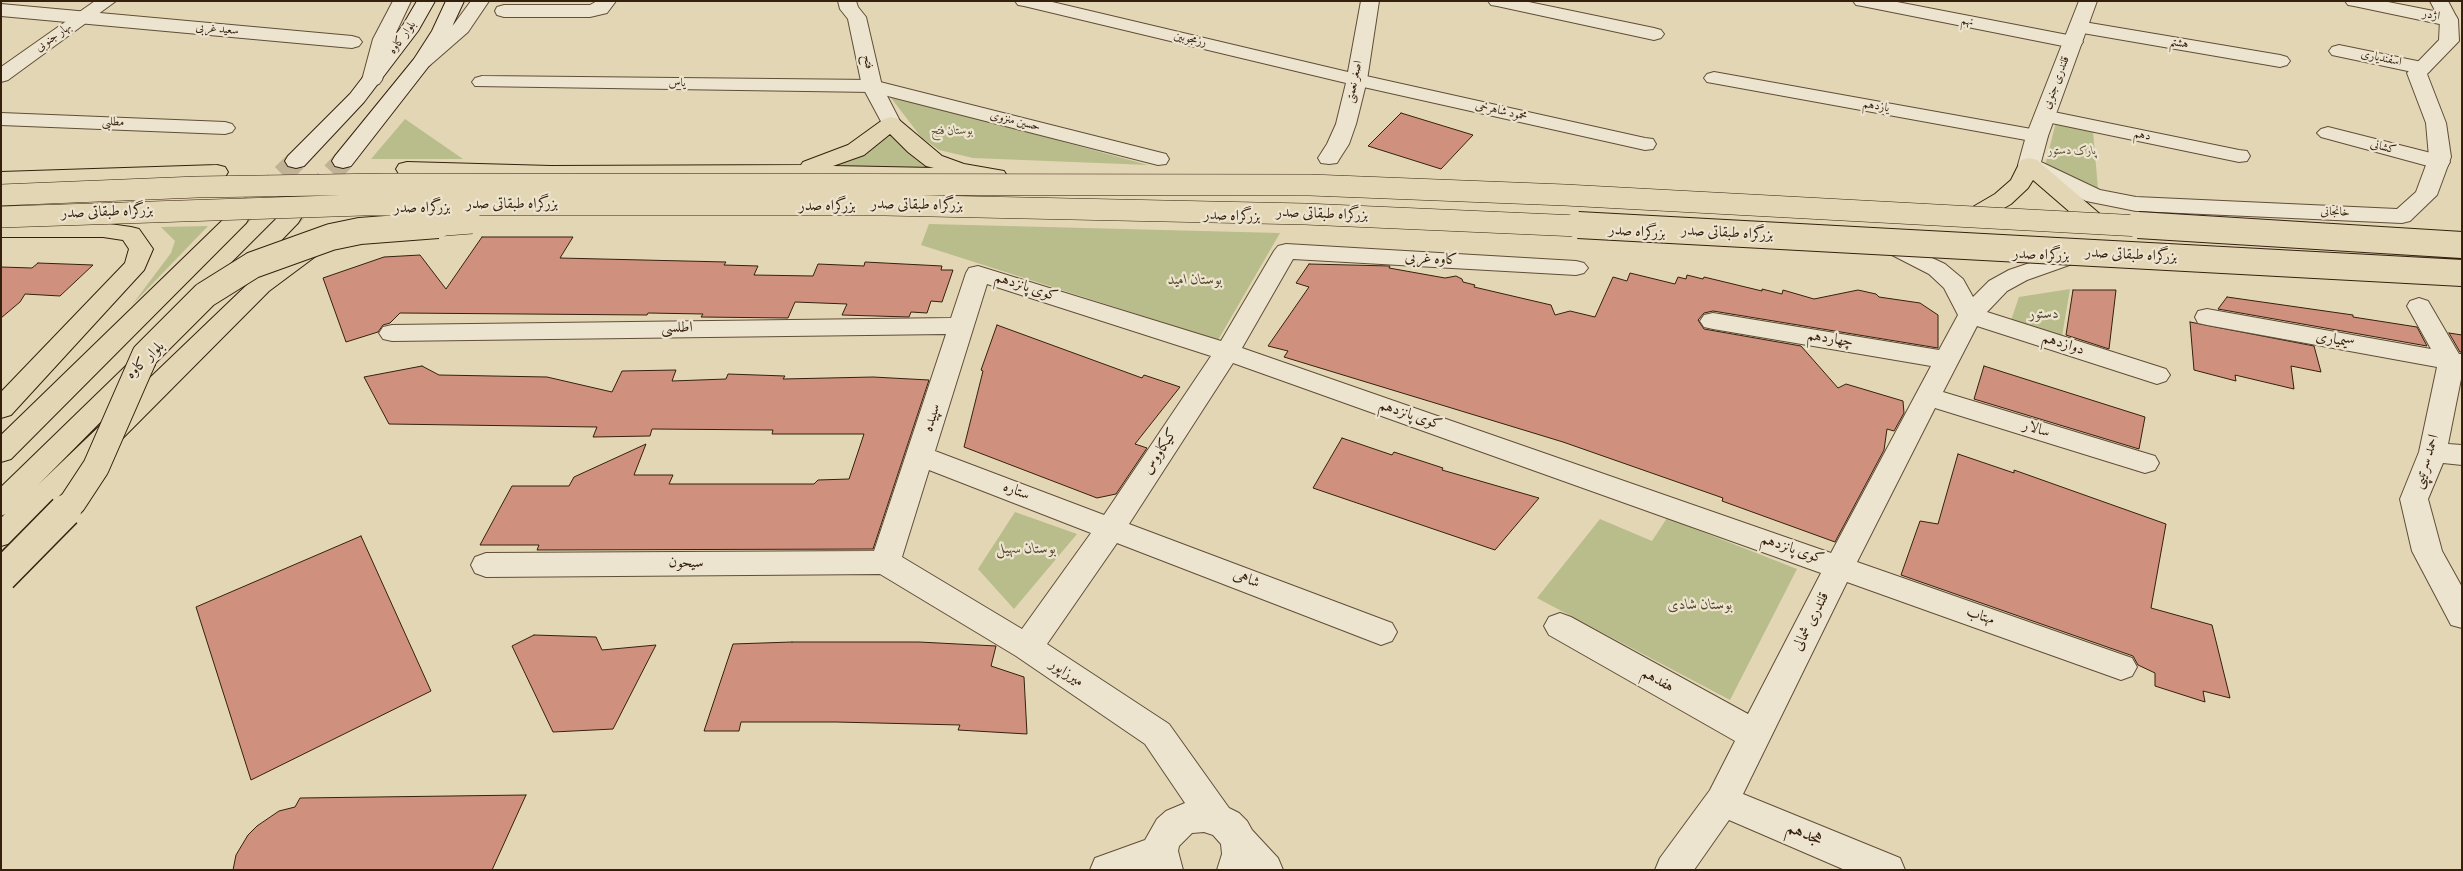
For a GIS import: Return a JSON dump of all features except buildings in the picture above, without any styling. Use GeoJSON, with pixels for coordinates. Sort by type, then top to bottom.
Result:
{"type":"FeatureCollection","features":[{"type":"Feature","properties":{"kind":"main road"},"geometry":{"type":"LineString","coordinates":[[798,172],[856,150],[891,123],[934,161],[960,170],[996,176]]}},
{"type":"Feature","properties":{"kind":"main road"},"geometry":{"type":"LineString","coordinates":[[1979,213],[2003,199],[2020,183],[2029,165],[2093,220]]}},
{"type":"Feature","properties":{"kind":"main road"},"geometry":{"type":"LineString","coordinates":[[1,180],[218,172],[407,169],[550,173],[798,172],[1310,182],[1979,213],[2457,242]]}},
{"type":"Feature","properties":{"kind":"main road","name":"بزرگراه طبقاتی صدر"},"geometry":{"type":"LineString","coordinates":[[1,195],[197,187],[386,184],[1310,185],[1565,195],[2457,242]]}},
{"type":"Feature","properties":{"kind":"main road","name":"بزرگراه طبقاتی صدر"},"geometry":{"type":"LineString","coordinates":[[1,217],[363,205],[885,205],[1304,214],[1569,225],[2462,274]]}},
{"type":"Feature","properties":{"kind":"main road"},"geometry":{"type":"LineString","coordinates":[[1,576],[73,502],[96,466],[145,355],[205,295],[253,265],[331,237],[360,231],[423,225],[885,205]]}},
{"type":"Feature","properties":{"kind":"main road"},"geometry":{"type":"LineString","coordinates":[[1,535],[79,465],[260,286],[312,247],[343,234],[372,227],[521,206]]}},
{"type":"Feature","properties":{"kind":"main road","name":"بزرگراه صدر"},"geometry":{"type":"LineString","coordinates":[[1,222],[175,215],[521,206],[884,208],[1313,219],[1569,228],[1900,250],[2462,274]]}},
{"type":"Feature","properties":{"kind":"main road"},"geometry":{"type":"LineString","coordinates":[[1,452],[238,218]]}},
{"type":"Feature","properties":{"kind":"main road","name":"بلوار کاوه"},"geometry":{"type":"LineString","coordinates":[[1,505],[290,218]]}},
{"type":"Feature","properties":{"kind":"main road"},"geometry":{"type":"LineString","coordinates":[[1,230],[103,230],[131,234],[142,249],[136,265],[1,409]]}},
{"type":"Feature","properties":{"kind":"street","name":"بهار جنوبی"},"geometry":{"type":"LineString","coordinates":[[1,76],[107,1]]}},
{"type":"Feature","properties":{"kind":"street"},"geometry":{"type":"LineString","coordinates":[[372,80],[383,39],[402,1]]}},
{"type":"Feature","properties":{"kind":"street","name":"بلوار کاوه"},"geometry":{"type":"LineString","coordinates":[[296,161],[372,80],[412,27],[426,1]]}},
{"type":"Feature","properties":{"kind":"street","name":"بلوار کاوه"},"geometry":{"type":"LineString","coordinates":[[343,161],[422,62],[442,31],[455,1]]}},
{"type":"Feature","properties":{"kind":"street"},"geometry":{"type":"LineString","coordinates":[[422,62],[462,28],[480,1]]}},
{"type":"Feature","properties":{"kind":"street"},"geometry":{"type":"LineString","coordinates":[[504,11],[590,11],[600,9],[607,1]]}},
{"type":"Feature","properties":{"kind":"street","name":"رزمجوبین"},"geometry":{"type":"LineString","coordinates":[[1024,1],[1357,80]]}},
{"type":"Feature","properties":{"kind":"street","name":"اصغر نعمتی"},"geometry":{"type":"LineString","coordinates":[[1329,158],[1338,144],[1346,124],[1357,80],[1370,1]]}},
{"type":"Feature","properties":{"kind":"street"},"geometry":{"type":"LineString","coordinates":[[1497,1],[1654,34]]}},
{"type":"Feature","properties":{"kind":"street","name":"نهم"},"geometry":{"type":"LineString","coordinates":[[1862,1],[2076,35]]}},
{"type":"Feature","properties":{"kind":"street","name":"قلندری جنوبی"},"geometry":{"type":"LineString","coordinates":[[2029,165],[2041,126],[2088,1]]}},
{"type":"Feature","properties":{"kind":"street","name":"اژدر"},"geometry":{"type":"LineString","coordinates":[[2354,1],[2449,26]]}},
{"type":"Feature","properties":{"kind":"street","name":"فتح"},"geometry":{"type":"LineString","coordinates":[[856,7],[872,86],[891,123]]}},
{"type":"Feature","properties":{"kind":"street","name":"سعید غربی"},"geometry":{"type":"LineString","coordinates":[[1,10],[352,42]]}},
{"type":"Feature","properties":{"kind":"street"},"geometry":{"type":"LineString","coordinates":[[2422,68],[2449,26]]}},
{"type":"Feature","properties":{"kind":"street","name":"هشتم"},"geometry":{"type":"LineString","coordinates":[[2076,35],[2280,61]]}},
{"type":"Feature","properties":{"kind":"street","name":"اسفندیاری"},"geometry":{"type":"LineString","coordinates":[[2339,51],[2422,68]]}},
{"type":"Feature","properties":{"kind":"street","name":"خانجانی"},"geometry":{"type":"LineString","coordinates":[[2029,165],[2094,196],[2136,204],[2402,216],[2426,195],[2440,158],[2436,123],[2417,73],[2422,68]]}},
{"type":"Feature","properties":{"kind":"street","name":"یازدهم"},"geometry":{"type":"LineString","coordinates":[[1714,78],[2041,126]]}},
{"type":"Feature","properties":{"kind":"street","name":"محمود شاهرخی"},"geometry":{"type":"LineString","coordinates":[[1357,80],[1645,144]]}},
{"type":"Feature","properties":{"kind":"street","name":"یاس"},"geometry":{"type":"LineString","coordinates":[[482,82],[872,86]]}},
{"type":"Feature","properties":{"kind":"street","name":"حسین منزوی"},"geometry":{"type":"LineString","coordinates":[[872,86],[1158,159]]}},
{"type":"Feature","properties":{"kind":"street","name":"مطلبی"},"geometry":{"type":"LineString","coordinates":[[1,119],[225,128]]}},
{"type":"Feature","properties":{"kind":"street","name":"دهم"},"geometry":{"type":"LineString","coordinates":[[2041,126],[2239,156]]}},
{"type":"Feature","properties":{"kind":"street","name":"کشانی"},"geometry":{"type":"LineString","coordinates":[[2328,133],[2439,162]]}},
{"type":"Feature","properties":{"kind":"street"},"geometry":{"type":"LineString","coordinates":[[1900,250],[1937,269],[1954,284],[1970,315]]}},
{"type":"Feature","properties":{"kind":"street","name":"کاوه غربی"},"geometry":{"type":"LineString","coordinates":[[1286,251],[1576,268]]}},
{"type":"Feature","properties":{"kind":"street","name":"کیکاووس"},"geometry":{"type":"LineString","coordinates":[[1027,647],[1111,528],[1227,352],[1286,251]]}},
{"type":"Feature","properties":{"kind":"street","name":"قلندری شمالی"},"geometry":{"type":"LineString","coordinates":[[1673,870],[1722,801],[1839,567],[1970,315],[1998,286],[2018,275],[2067,258]]}},
{"type":"Feature","properties":{"kind":"street","name":"کوی پانزدهم"},"geometry":{"type":"LineString","coordinates":[[978,273],[1227,352],[1839,567]]}},
{"type":"Feature","properties":{"kind":"street","name":"سپیده"},"geometry":{"type":"LineString","coordinates":[[886,562],[978,273]]}},
{"type":"Feature","properties":{"kind":"street"},"geometry":{"type":"LineString","coordinates":[[2419,306],[2456,363]]}},
{"type":"Feature","properties":{"kind":"street","name":"دوازدهم"},"geometry":{"type":"LineString","coordinates":[[1970,315],[2157,375]]}},
{"type":"Feature","properties":{"kind":"street","name":"سیمیاری"},"geometry":{"type":"LineString","coordinates":[[2208,317],[2456,363]]}},
{"type":"Feature","properties":{"kind":"street","name":"چهاردهم"},"geometry":{"type":"LineString","coordinates":[[1713,321],[1947,360]]}},
{"type":"Feature","properties":{"kind":"street","name":"اطلسی"},"geometry":{"type":"LineString","coordinates":[[392,333],[962,326]]}},
{"type":"Feature","properties":{"kind":"street","name":"احمد سرتیپی"},"geometry":{"type":"LineString","coordinates":[[2456,363],[2433,452],[2414,499],[2427,551],[2462,616]]}},
{"type":"Feature","properties":{"kind":"street","name":"سالار"},"geometry":{"type":"LineString","coordinates":[[1928,397],[2145,463]]}},
{"type":"Feature","properties":{"kind":"street"},"geometry":{"type":"LineString","coordinates":[[2433,452],[2462,455]]}},
{"type":"Feature","properties":{"kind":"street","name":"ستاره"},"geometry":{"type":"LineString","coordinates":[[921,456],[1111,528]]}},
{"type":"Feature","properties":{"kind":"street","name":"شاهی"},"geometry":{"type":"LineString","coordinates":[[1111,528],[1381,632]]}},
{"type":"Feature","properties":{"kind":"street","name":"سیحون"},"geometry":{"type":"LineString","coordinates":[[486,565],[886,562]]}},
{"type":"Feature","properties":{"kind":"street","name":"میرزاپور"},"geometry":{"type":"LineString","coordinates":[[886,562],[1027,647],[1157,734],[1230,844],[1265,870]]}},
{"type":"Feature","properties":{"kind":"street","name":"مهتاب"},"geometry":{"type":"LineString","coordinates":[[1839,567],[2121,667]]}},
{"type":"Feature","properties":{"kind":"street","name":"هفدهم"},"geometry":{"type":"LineString","coordinates":[[1560,626],[1755,735]]}},
{"type":"Feature","properties":{"kind":"street","name":"هجدهم"},"geometry":{"type":"LineString","coordinates":[[1722,801],[1887,870]]}},
{"type":"Feature","properties":{"kind":"street"},"geometry":{"type":"LineString","coordinates":[[1108,870],[1162,861],[1163,840],[1179,822],[1191,817],[1204,816],[1230,844]]}},
{"type":"Feature","properties":{"kind":"green space","name":"بوستان فتح"},"geometry":{"type":"Polygon","coordinates":[[[888,94],[1148,165],[973,158],[939,150],[921,137],[888,94]]]}},
{"type":"Feature","properties":{"kind":"green space"},"geometry":{"type":"Polygon","coordinates":[[[405,119],[463,159],[371,159],[405,119]]]}},
{"type":"Feature","properties":{"kind":"green space","name":"پارک دستور"},"geometry":{"type":"Polygon","coordinates":[[[2056,122],[2093,131],[2098,189],[2045,166],[2056,122]]]}},
{"type":"Feature","properties":{"kind":"green space"},"geometry":{"type":"Polygon","coordinates":[[[890,131],[928,168],[953,174],[821,173],[864,152],[890,131]]]}},
{"type":"Feature","properties":{"kind":"green space","name":"بوستان امید"},"geometry":{"type":"Polygon","coordinates":[[[929,224],[1280,233],[1218,340],[921,245],[929,224]]]}},
{"type":"Feature","properties":{"kind":"green space"},"geometry":{"type":"Polygon","coordinates":[[[208,226],[132,305],[171,253],[175,241],[161,227],[208,226]]]}},
{"type":"Feature","properties":{"kind":"green space","name":"دستور"},"geometry":{"type":"Polygon","coordinates":[[[2070,289],[2061,342],[2009,326],[2019,297],[2070,289]]]}},
{"type":"Feature","properties":{"kind":"green space","name":"بوستان سهیل"},"geometry":{"type":"Polygon","coordinates":[[[1015,512],[1077,534],[1014,609],[978,569],[1015,512]]]}},
{"type":"Feature","properties":{"kind":"green space","name":"بوستان شادی"},"geometry":{"type":"Polygon","coordinates":[[[1667,518],[1797,569],[1730,700],[1537,598],[1600,519],[1652,541],[1667,518]]]}},
{"type":"Feature","properties":{"kind":"tunnel"},"geometry":{"type":"LineString","coordinates":[[238,218],[296,161]]}},
{"type":"Feature","properties":{"kind":"tunnel"},"geometry":{"type":"LineString","coordinates":[[290,218],[343,161]]}}]}
